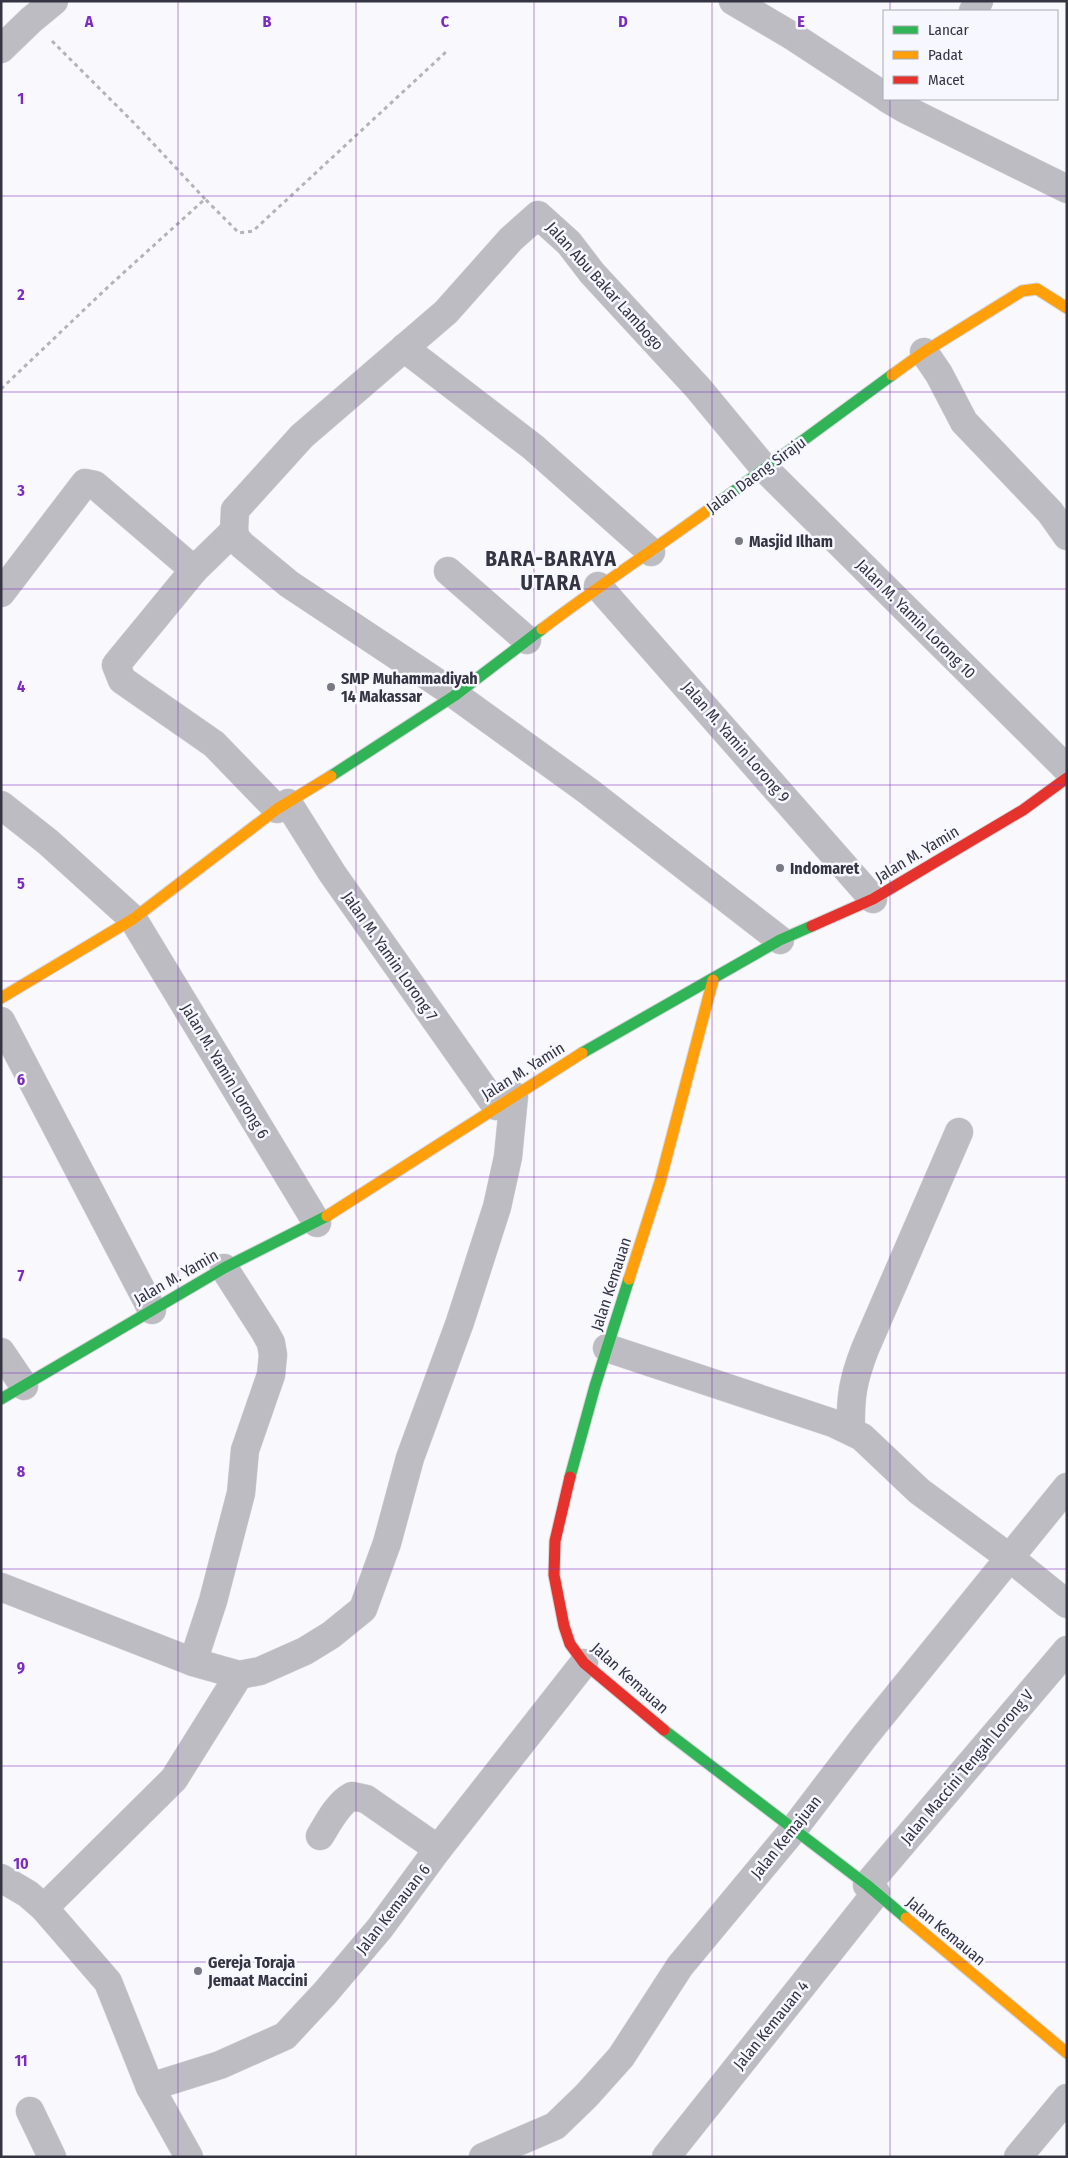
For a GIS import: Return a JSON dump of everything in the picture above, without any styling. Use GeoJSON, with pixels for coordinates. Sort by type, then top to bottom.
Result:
{"type":"FeatureCollection","features":[{"type":"Feature","properties":{"kind":"street"},"geometry":{"type":"LineString","coordinates":[[1,48],[54,1]]}},
{"type":"Feature","properties":{"kind":"street"},"geometry":{"type":"LineString","coordinates":[[733,1],[794,36],[883,92]]}},
{"type":"Feature","properties":{"kind":"street"},"geometry":{"type":"LineString","coordinates":[[898,101],[1067,189]]}},
{"type":"Feature","properties":{"kind":"street","name":"Jalan Abu Bakar Lambogo"},"geometry":{"type":"LineString","coordinates":[[234,531],[235,510],[302,436],[446,312],[511,240],[538,215],[569,243],[592,273],[698,388],[765,469]]}},
{"type":"Feature","properties":{"kind":"street","name":"Jalan Daeng Siraju"},"geometry":{"type":"LineString","coordinates":[[1,998],[133,919],[283,806],[454,696],[598,586],[651,552],[924,352],[1022,291],[1037,289],[1067,308]]}},
{"type":"Feature","properties":{"kind":"street"},"geometry":{"type":"LineString","coordinates":[[404,348],[532,447],[651,552]]}},
{"type":"Feature","properties":{"kind":"street"},"geometry":{"type":"LineString","coordinates":[[924,352],[939,374],[964,422],[1050,512],[1067,536]]}},
{"type":"Feature","properties":{"kind":"street","name":"Jalan M. Yamin Lorong 10"},"geometry":{"type":"LineString","coordinates":[[765,469],[1067,770]]}},
{"type":"Feature","properties":{"kind":"street"},"geometry":{"type":"LineString","coordinates":[[1,593],[85,483],[95,485],[194,570],[234,531],[236,538],[242,545],[289,584],[454,696],[588,791],[780,940]]}},
{"type":"Feature","properties":{"kind":"street","name":"Jalan M. Yamin Lorong 7"},"geometry":{"type":"LineString","coordinates":[[194,570],[116,665],[122,680],[214,744],[283,806],[505,1101]]}},
{"type":"Feature","properties":{"kind":"street"},"geometry":{"type":"LineString","coordinates":[[448,571],[526,640]]}},
{"type":"Feature","properties":{"kind":"street","name":"Jalan M. Yamin Lorong 9"},"geometry":{"type":"LineString","coordinates":[[598,586],[873,899]]}},
{"type":"Feature","properties":{"kind":"street","name":"Jalan M. Yamin"},"geometry":{"type":"LineString","coordinates":[[12,1393],[224,1268],[317,1223],[586,1050],[713,980],[780,940],[873,899],[1023,810],[1067,778]]}},
{"type":"Feature","properties":{"kind":"street"},"geometry":{"type":"LineString","coordinates":[[1,805],[48,842],[133,919]]}},
{"type":"Feature","properties":{"kind":"street","name":"Jalan M. Yamin Lorong 6"},"geometry":{"type":"LineString","coordinates":[[133,919],[317,1223]]}},
{"type":"Feature","properties":{"kind":"street","name":"Jalan Kemauan"},"geometry":{"type":"LineString","coordinates":[[713,980],[660,1182],[592,1396],[555,1541],[554,1575],[564,1626],[570,1644],[584,1663],[637,1709],[871,1889],[1067,2053]]}},
{"type":"Feature","properties":{"kind":"street"},"geometry":{"type":"LineString","coordinates":[[1,1021],[152,1310]]}},
{"type":"Feature","properties":{"kind":"street"},"geometry":{"type":"LineString","coordinates":[[1,1587],[193,1662],[239,1675],[260,1671],[305,1651],[331,1635],[363,1609],[387,1543],[410,1458],[460,1322],[497,1207],[508,1157],[505,1101]]}},
{"type":"Feature","properties":{"kind":"street"},"geometry":{"type":"LineString","coordinates":[[851,1431],[850,1402],[854,1377],[859,1363],[959,1132]]}},
{"type":"Feature","properties":{"kind":"street"},"geometry":{"type":"LineString","coordinates":[[193,1662],[213,1601],[241,1493],[245,1450],[271,1375],[274,1355],[271,1343],[265,1332],[224,1268]]}},
{"type":"Feature","properties":{"kind":"street"},"geometry":{"type":"LineString","coordinates":[[607,1348],[851,1431],[862,1437],[919,1491],[1010,1558],[1067,1604]]}},
{"type":"Feature","properties":{"kind":"street"},"geometry":{"type":"LineString","coordinates":[[1,1352],[12,1393]]}},
{"type":"Feature","properties":{"kind":"street","name":"Jalan Kemajuan"},"geometry":{"type":"LineString","coordinates":[[483,2157],[556,2126],[621,2057],[680,1966],[793,1830],[870,1730],[1067,1487]]}},
{"type":"Feature","properties":{"kind":"street","name":"Jalan Maccini Tengah Lorong V"},"geometry":{"type":"LineString","coordinates":[[871,1889],[1067,1650]]}},
{"type":"Feature","properties":{"kind":"street","name":"Jalan Kemauan 6"},"geometry":{"type":"LineString","coordinates":[[150,2087],[220,2065],[285,2036],[325,1993],[380,1928],[438,1850],[584,1663]]}},
{"type":"Feature","properties":{"kind":"street"},"geometry":{"type":"LineString","coordinates":[[44,1908],[174,1779],[239,1675]]}},
{"type":"Feature","properties":{"kind":"street"},"geometry":{"type":"LineString","coordinates":[[320,1836],[334,1815],[352,1796],[372,1803],[438,1850]]}},
{"type":"Feature","properties":{"kind":"street"},"geometry":{"type":"LineString","coordinates":[[1,1878],[28,1894],[44,1908],[108,1982],[150,2087],[189,2157]]}},
{"type":"Feature","properties":{"kind":"street","name":"Jalan Kemauan 4"},"geometry":{"type":"LineString","coordinates":[[666,2157],[871,1889]]}},
{"type":"Feature","properties":{"kind":"street"},"geometry":{"type":"LineString","coordinates":[[1018,2157],[1067,2098]]}},
{"type":"Feature","properties":{"kind":"street"},"geometry":{"type":"LineString","coordinates":[[30,2110],[52,2157]]}},
{"type":"Feature","properties":{"kind":"path"},"geometry":{"type":"LineString","coordinates":[[31,20],[239,232],[252,231],[446,52]]}},
{"type":"Feature","properties":{"kind":"path"},"geometry":{"type":"LineString","coordinates":[[1,389],[109,286],[205,199]]}},
{"type":"Feature","properties":{"kind":"traffic: fast"},"geometry":{"type":"LineString","coordinates":[[711,508],[892,375]]}},
{"type":"Feature","properties":{"kind":"traffic: fast"},"geometry":{"type":"LineString","coordinates":[[331,776],[454,696],[542,629]]}},
{"type":"Feature","properties":{"kind":"traffic: fast"},"geometry":{"type":"LineString","coordinates":[[582,1053],[780,940],[812,926]]}},
{"type":"Feature","properties":{"kind":"traffic: fast"},"geometry":{"type":"LineString","coordinates":[[1,1399],[224,1268],[327,1216]]}},
{"type":"Feature","properties":{"kind":"traffic: fast"},"geometry":{"type":"LineString","coordinates":[[570,1477],[595,1386],[629,1279]]}},
{"type":"Feature","properties":{"kind":"traffic: fast"},"geometry":{"type":"LineString","coordinates":[[664,1730],[867,1885],[906,1918]]}},
{"type":"Feature","properties":{"kind":"traffic: slow"},"geometry":{"type":"LineString","coordinates":[[892,375],[924,352],[1022,291],[1037,289],[1067,308]]}},
{"type":"Feature","properties":{"kind":"traffic: slow"},"geometry":{"type":"LineString","coordinates":[[542,629],[711,508]]}},
{"type":"Feature","properties":{"kind":"traffic: slow"},"geometry":{"type":"LineString","coordinates":[[1,998],[133,919],[277,809],[331,776]]}},
{"type":"Feature","properties":{"kind":"traffic: slow"},"geometry":{"type":"LineString","coordinates":[[629,1279],[660,1182],[713,980]]}},
{"type":"Feature","properties":{"kind":"traffic: slow"},"geometry":{"type":"LineString","coordinates":[[327,1216],[582,1053]]}},
{"type":"Feature","properties":{"kind":"traffic: slow"},"geometry":{"type":"LineString","coordinates":[[906,1918],[1067,2053]]}},
{"type":"Feature","properties":{"kind":"traffic: jam"},"geometry":{"type":"LineString","coordinates":[[812,926],[873,899],[1023,810],[1067,778]]}},
{"type":"Feature","properties":{"kind":"traffic: jam"},"geometry":{"type":"LineString","coordinates":[[570,1477],[555,1541],[554,1575],[564,1626],[570,1644],[584,1663],[664,1730]]}},
{"type":"Feature","properties":{"kind":"place","name":"Masjid Ilham"},"geometry":{"type":"Point","coordinates":[739,541]}},
{"type":"Feature","properties":{"kind":"place","name":"SMP Muhammadiyah 14 Makassar"},"geometry":{"type":"Point","coordinates":[331,687]}},
{"type":"Feature","properties":{"kind":"place","name":"Indomaret"},"geometry":{"type":"Point","coordinates":[780,868]}},
{"type":"Feature","properties":{"kind":"place","name":"Gereja Toraja Jemaat Maccini"},"geometry":{"type":"Point","coordinates":[198,1971]}},
{"type":"Feature","properties":{"kind":"district","name":"BARA-BARAYA UTARA"},"geometry":{"type":"Point","coordinates":[551,571]}}]}
